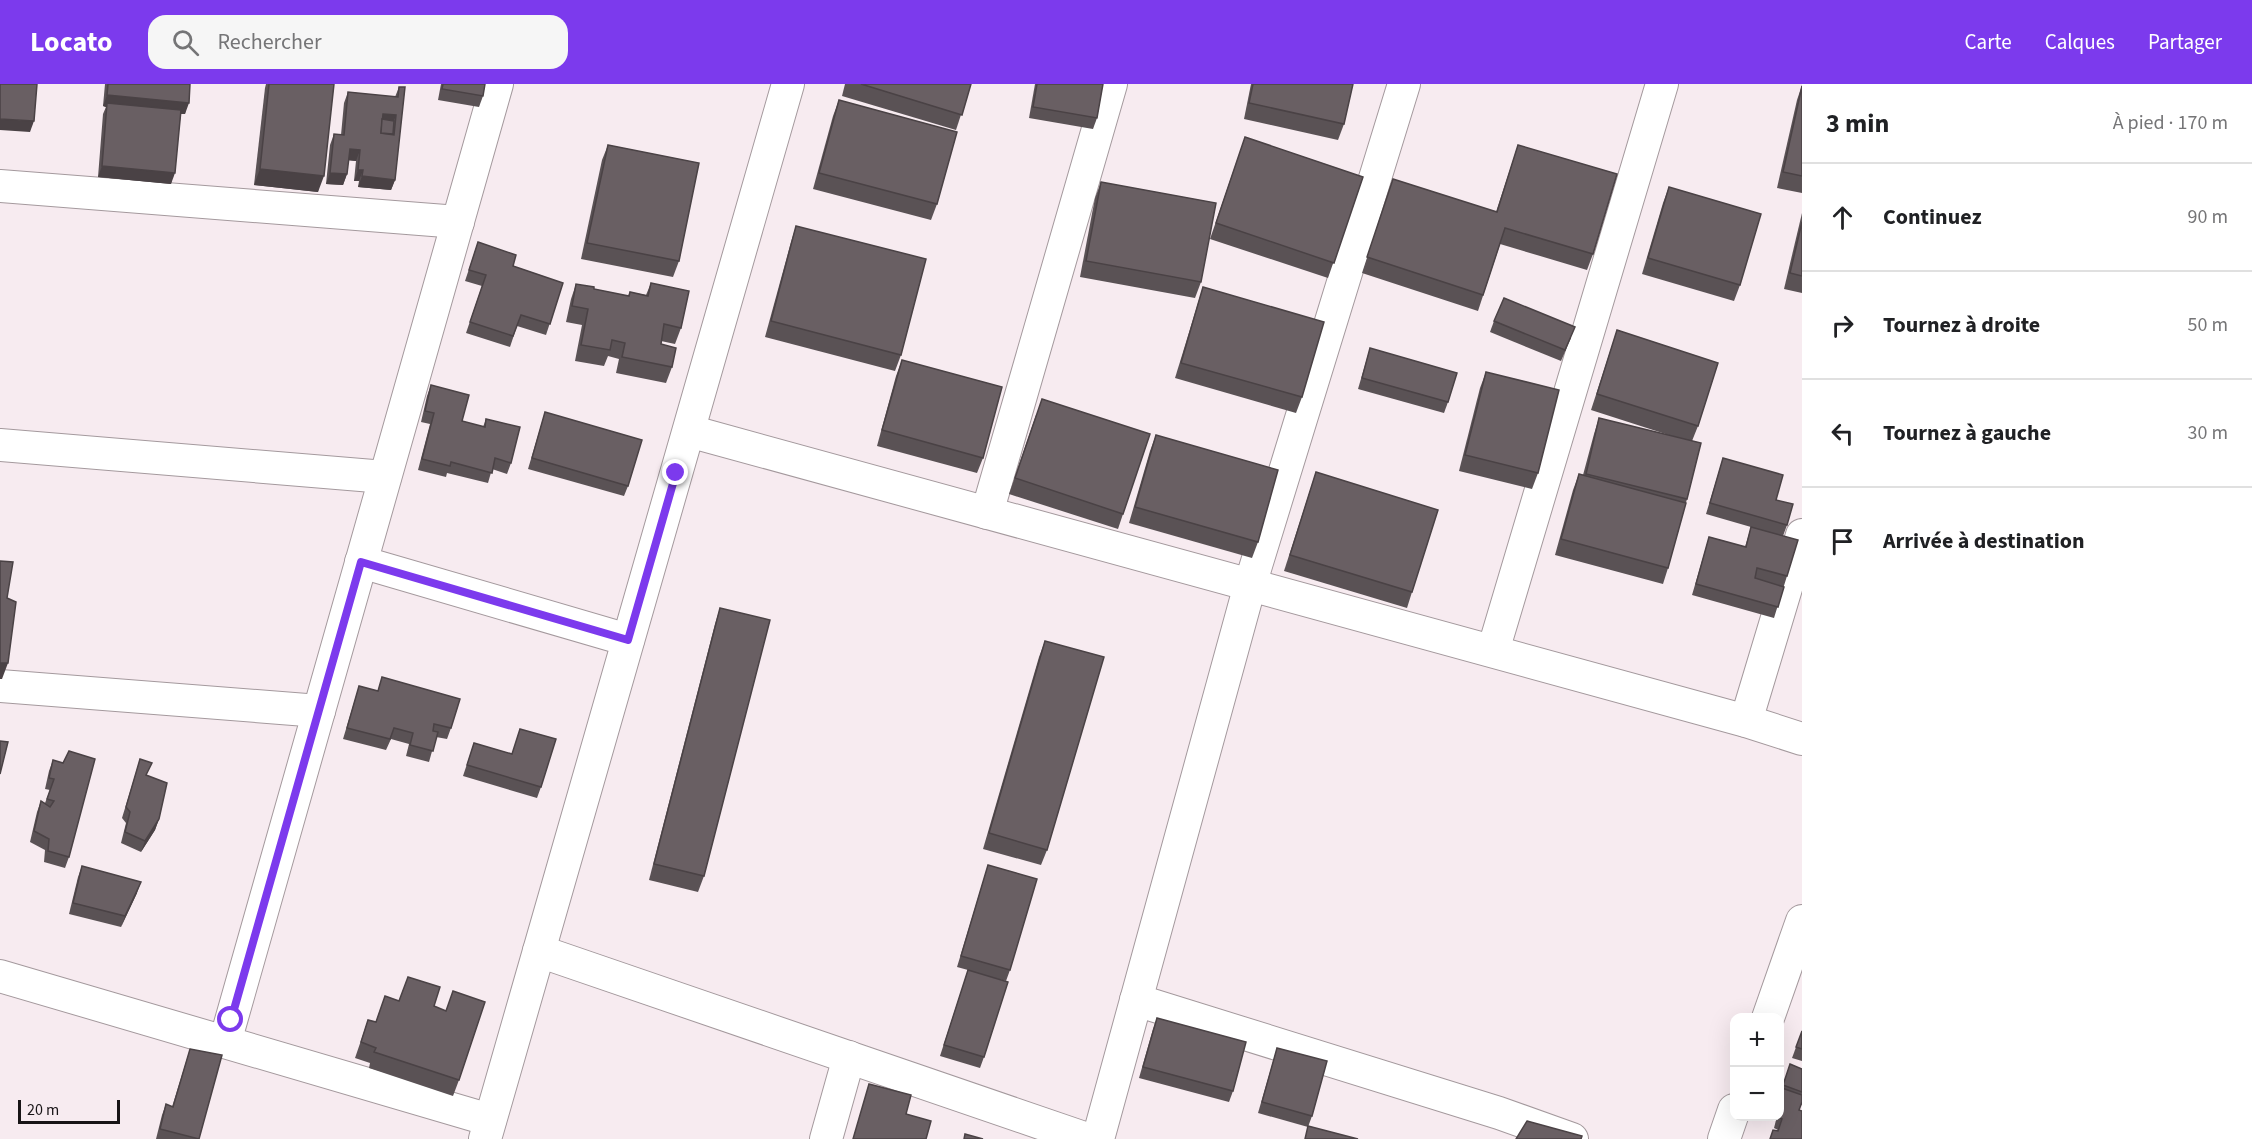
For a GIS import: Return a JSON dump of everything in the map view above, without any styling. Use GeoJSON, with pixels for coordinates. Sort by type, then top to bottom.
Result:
{"type":"FeatureCollection","features":[{"type":"Feature","properties":{"kind":"street"},"geometry":{"type":"LineString","coordinates":[[225,1042],[497,84]]}},
{"type":"Feature","properties":{"kind":"street"},"geometry":{"type":"LineString","coordinates":[[0,976],[225,1042],[488,1129],[788,84]]}},
{"type":"Feature","properties":{"kind":"street"},"geometry":{"type":"LineString","coordinates":[[987,513],[1111,84]]}},
{"type":"Feature","properties":{"kind":"street"},"geometry":{"type":"LineString","coordinates":[[1098,1139],[1250,585],[1404,84]]}},
{"type":"Feature","properties":{"kind":"street"},"geometry":{"type":"LineString","coordinates":[[1493,651],[1662,84]]}},
{"type":"Feature","properties":{"kind":"street"},"geometry":{"type":"LineString","coordinates":[[0,186],[458,222]]}},
{"type":"Feature","properties":{"kind":"street"},"geometry":{"type":"LineString","coordinates":[[689,431],[1746,721],[1802,739]]}},
{"type":"Feature","properties":{"kind":"street"},"geometry":{"type":"LineString","coordinates":[[0,445],[385,477]]}},
{"type":"Feature","properties":{"kind":"street"},"geometry":{"type":"LineString","coordinates":[[1746,721],[1802,535]]}},
{"type":"Feature","properties":{"kind":"street"},"geometry":{"type":"LineString","coordinates":[[361,562],[628,640]]}},
{"type":"Feature","properties":{"kind":"street"},"geometry":{"type":"LineString","coordinates":[[0,686],[319,711]]}},
{"type":"Feature","properties":{"kind":"street"},"geometry":{"type":"LineString","coordinates":[[1769,1013],[1802,921]]}},
{"type":"Feature","properties":{"kind":"street"},"geometry":{"type":"LineString","coordinates":[[539,951],[1087,1139]]}},
{"type":"Feature","properties":{"kind":"street"},"geometry":{"type":"LineString","coordinates":[[1136,1000],[1488,1110],[1572,1139]]}},
{"type":"Feature","properties":{"kind":"street"},"geometry":{"type":"LineString","coordinates":[[826,1139],[849,1057]]}},
{"type":"Feature","properties":{"kind":"street"},"geometry":{"type":"LineString","coordinates":[[1724,1139],[1730,1121]]}},
{"type":"Feature","properties":{"kind":"building"},"geometry":{"type":"Polygon","coordinates":[[[0,84],[37,84],[34,121],[0,119],[0,84]]]}},
{"type":"Feature","properties":{"kind":"building"},"geometry":{"type":"Polygon","coordinates":[[[108,84],[190,84],[189,103],[107,95],[108,84]]]}},
{"type":"Feature","properties":{"kind":"building"},"geometry":{"type":"Polygon","coordinates":[[[269,84],[334,84],[324,176],[260,169],[269,84]]]}},
{"type":"Feature","properties":{"kind":"building"},"geometry":{"type":"Polygon","coordinates":[[[443,84],[485,84],[483,96],[442,89],[443,84]]]}},
{"type":"Feature","properties":{"kind":"building"},"geometry":{"type":"Polygon","coordinates":[[[861,84],[971,84],[962,115],[861,84]]]}},
{"type":"Feature","properties":{"kind":"building"},"geometry":{"type":"Polygon","coordinates":[[[1037,84],[1103,84],[1097,118],[1033,107],[1037,84]]]}},
{"type":"Feature","properties":{"kind":"building"},"geometry":{"type":"Polygon","coordinates":[[[1253,84],[1353,84],[1344,124],[1249,103],[1253,84]]]}},
{"type":"Feature","properties":{"kind":"building"},"geometry":{"type":"Polygon","coordinates":[[[1802,86],[1802,176],[1783,172],[1802,86]]]}},
{"type":"Feature","properties":{"kind":"building"},"geometry":{"type":"Polygon","coordinates":[[[399,87],[405,87],[395,180],[362,176],[363,170],[358,170],[360,150],[350,149],[347,174],[330,173],[334,134],[344,135],[348,92],[398,97],[399,87]],[[383,114],[381,133],[394,135],[396,115],[383,114]]]}},
{"type":"Feature","properties":{"kind":"building"},"geometry":{"type":"Polygon","coordinates":[[[839,100],[957,132],[937,204],[819,173],[839,100]]]}},
{"type":"Feature","properties":{"kind":"building"},"geometry":{"type":"Polygon","coordinates":[[[107,103],[181,110],[175,173],[102,166],[107,103]]]}},
{"type":"Feature","properties":{"kind":"building"},"geometry":{"type":"Polygon","coordinates":[[[382,119],[394,121],[393,134],[381,133],[382,119]]]}},
{"type":"Feature","properties":{"kind":"building"},"geometry":{"type":"Polygon","coordinates":[[[1245,137],[1363,177],[1334,263],[1216,223],[1245,137]]]}},
{"type":"Feature","properties":{"kind":"building"},"geometry":{"type":"Polygon","coordinates":[[[608,145],[699,163],[679,261],[587,243],[608,145]]]}},
{"type":"Feature","properties":{"kind":"building"},"geometry":{"type":"Polygon","coordinates":[[[1518,145],[1617,174],[1593,254],[1505,228],[1483,295],[1367,257],[1393,179],[1497,212],[1518,145]]]}},
{"type":"Feature","properties":{"kind":"building"},"geometry":{"type":"Polygon","coordinates":[[[1101,182],[1216,203],[1201,282],[1086,261],[1101,182]]]}},
{"type":"Feature","properties":{"kind":"building"},"geometry":{"type":"Polygon","coordinates":[[[1669,187],[1761,214],[1740,285],[1648,258],[1669,187]]]}},
{"type":"Feature","properties":{"kind":"building"},"geometry":{"type":"Polygon","coordinates":[[[1802,222],[1802,276],[1790,273],[1802,222]]]}},
{"type":"Feature","properties":{"kind":"building"},"geometry":{"type":"Polygon","coordinates":[[[796,226],[926,259],[901,355],[771,321],[796,226]]]}},
{"type":"Feature","properties":{"kind":"building"},"geometry":{"type":"Polygon","coordinates":[[[478,242],[516,255],[513,266],[563,283],[550,324],[521,315],[513,336],[470,322],[486,275],[469,270],[478,242]]]}},
{"type":"Feature","properties":{"kind":"building"},"geometry":{"type":"Polygon","coordinates":[[[651,283],[689,291],[681,328],[664,324],[661,344],[676,348],[672,367],[622,357],[625,343],[612,340],[610,350],[581,345],[588,309],[572,306],[576,284],[629,296],[630,292],[648,296],[651,283]]]}},
{"type":"Feature","properties":{"kind":"building"},"geometry":{"type":"Polygon","coordinates":[[[1203,287],[1324,322],[1302,397],[1181,363],[1203,287]]]}},
{"type":"Feature","properties":{"kind":"building"},"geometry":{"type":"Polygon","coordinates":[[[1504,298],[1575,327],[1565,350],[1494,321],[1504,298]]]}},
{"type":"Feature","properties":{"kind":"building"},"geometry":{"type":"Polygon","coordinates":[[[1617,330],[1718,363],[1698,426],[1597,394],[1617,330]]]}},
{"type":"Feature","properties":{"kind":"building"},"geometry":{"type":"Polygon","coordinates":[[[1370,348],[1457,373],[1448,402],[1362,378],[1370,348]]]}},
{"type":"Feature","properties":{"kind":"building"},"geometry":{"type":"Polygon","coordinates":[[[902,360],[1002,387],[983,458],[882,430],[902,360]]]}},
{"type":"Feature","properties":{"kind":"building"},"geometry":{"type":"Polygon","coordinates":[[[1486,372],[1559,390],[1538,473],[1465,455],[1486,372]]]}},
{"type":"Feature","properties":{"kind":"building"},"geometry":{"type":"Polygon","coordinates":[[[431,385],[469,395],[462,421],[485,427],[486,419],[520,427],[511,463],[495,458],[492,473],[451,462],[450,466],[422,459],[434,413],[425,411],[431,385]]]}},
{"type":"Feature","properties":{"kind":"building"},"geometry":{"type":"Polygon","coordinates":[[[1042,399],[1150,434],[1123,514],[1015,478],[1042,399]]]}},
{"type":"Feature","properties":{"kind":"building"},"geometry":{"type":"Polygon","coordinates":[[[545,412],[642,440],[628,486],[532,458],[545,412]]]}},
{"type":"Feature","properties":{"kind":"building"},"geometry":{"type":"Polygon","coordinates":[[[1599,418],[1701,443],[1687,499],[1586,474],[1599,418]]]}},
{"type":"Feature","properties":{"kind":"building"},"geometry":{"type":"Polygon","coordinates":[[[1156,435],[1278,470],[1258,542],[1135,507],[1156,435]]]}},
{"type":"Feature","properties":{"kind":"building"},"geometry":{"type":"Polygon","coordinates":[[[1723,458],[1783,475],[1776,500],[1793,504],[1787,525],[1710,503],[1723,458]]]}},
{"type":"Feature","properties":{"kind":"building"},"geometry":{"type":"Polygon","coordinates":[[[1316,472],[1438,510],[1412,592],[1290,555],[1316,472]]]}},
{"type":"Feature","properties":{"kind":"building"},"geometry":{"type":"Polygon","coordinates":[[[1579,474],[1686,503],[1668,568],[1561,539],[1579,474]]]}},
{"type":"Feature","properties":{"kind":"building"},"geometry":{"type":"Polygon","coordinates":[[[1751,527],[1798,540],[1787,576],[1757,568],[1755,578],[1784,587],[1778,607],[1696,584],[1709,537],[1746,547],[1751,527]]]}},
{"type":"Feature","properties":{"kind":"building"},"geometry":{"type":"Polygon","coordinates":[[[0,561],[13,562],[7,598],[16,602],[8,663],[0,663],[0,561]]]}},
{"type":"Feature","properties":{"kind":"building"},"geometry":{"type":"Polygon","coordinates":[[[720,608],[770,620],[704,876],[654,864],[720,608]]]}},
{"type":"Feature","properties":{"kind":"building"},"geometry":{"type":"Polygon","coordinates":[[[1045,641],[1104,657],[1047,850],[989,833],[1045,641]]]}},
{"type":"Feature","properties":{"kind":"building"},"geometry":{"type":"Polygon","coordinates":[[[382,677],[460,699],[451,728],[434,724],[433,731],[438,732],[433,751],[410,745],[413,733],[394,728],[390,739],[347,728],[359,686],[378,691],[382,677]]]}},
{"type":"Feature","properties":{"kind":"building"},"geometry":{"type":"Polygon","coordinates":[[[520,729],[556,739],[541,787],[467,765],[474,743],[512,754],[520,729]]]}},
{"type":"Feature","properties":{"kind":"building"},"geometry":{"type":"Polygon","coordinates":[[[0,741],[8,742],[0,774],[0,741]]]}},
{"type":"Feature","properties":{"kind":"building"},"geometry":{"type":"Polygon","coordinates":[[[69,751],[95,759],[69,857],[48,851],[49,839],[34,831],[41,801],[50,807],[54,801],[47,799],[54,779],[49,778],[53,760],[63,763],[69,751]]]}},
{"type":"Feature","properties":{"kind":"building"},"geometry":{"type":"Polygon","coordinates":[[[140,759],[152,763],[146,775],[167,783],[159,819],[145,841],[125,832],[130,812],[126,807],[140,759]]]}},
{"type":"Feature","properties":{"kind":"building"},"geometry":{"type":"Polygon","coordinates":[[[988,865],[1037,879],[1010,970],[961,956],[988,865]]]}},
{"type":"Feature","properties":{"kind":"building"},"geometry":{"type":"Polygon","coordinates":[[[82,866],[141,882],[125,916],[73,903],[82,866]]]}},
{"type":"Feature","properties":{"kind":"building"},"geometry":{"type":"Polygon","coordinates":[[[968,970],[1008,982],[984,1057],[944,1045],[968,970]]]}},
{"type":"Feature","properties":{"kind":"building"},"geometry":{"type":"Polygon","coordinates":[[[408,977],[440,987],[434,1006],[446,1011],[453,991],[485,1002],[459,1080],[374,1052],[376,1048],[361,1042],[368,1020],[376,1022],[385,996],[399,1001],[408,977]]]}},
{"type":"Feature","properties":{"kind":"building"},"geometry":{"type":"Polygon","coordinates":[[[1157,1018],[1246,1042],[1233,1091],[1143,1067],[1157,1018]]]}},
{"type":"Feature","properties":{"kind":"building"},"geometry":{"type":"Polygon","coordinates":[[[1802,1031],[1802,1049],[1796,1047],[1802,1031]]]}},
{"type":"Feature","properties":{"kind":"building"},"geometry":{"type":"Polygon","coordinates":[[[1277,1048],[1327,1061],[1312,1116],[1262,1102],[1277,1048]]]}},
{"type":"Feature","properties":{"kind":"building"},"geometry":{"type":"Polygon","coordinates":[[[190,1049],[222,1055],[199,1139],[160,1129],[166,1104],[173,1107],[190,1049]]]}},
{"type":"Feature","properties":{"kind":"building"},"geometry":{"type":"Polygon","coordinates":[[[1790,1064],[1802,1069],[1802,1092],[1784,1085],[1790,1064]]]}},
{"type":"Feature","properties":{"kind":"building"},"geometry":{"type":"Polygon","coordinates":[[[869,1084],[911,1095],[906,1114],[931,1121],[926,1139],[853,1139],[869,1084]]]}},
{"type":"Feature","properties":{"kind":"building"},"geometry":{"type":"Polygon","coordinates":[[[1784,1089],[1802,1095],[1799,1110],[1802,1111],[1802,1139],[1770,1139],[1773,1130],[1778,1131],[1781,1121],[1784,1121],[1784,1089]]]}},
{"type":"Feature","properties":{"kind":"building"},"geometry":{"type":"Polygon","coordinates":[[[1527,1121],[1582,1136],[1581,1139],[1516,1139],[1527,1121]]]}},
{"type":"Feature","properties":{"kind":"building"},"geometry":{"type":"Polygon","coordinates":[[[1308,1126],[1358,1139],[1305,1139],[1308,1126]]]}},
{"type":"Feature","properties":{"kind":"building"},"geometry":{"type":"Polygon","coordinates":[[[965,1134],[983,1139],[964,1139],[965,1134]]]}},
{"type":"Feature","properties":{"kind":"route"},"geometry":{"type":"LineString","coordinates":[[231,1020],[361,562],[628,640],[676,473]]}}]}
